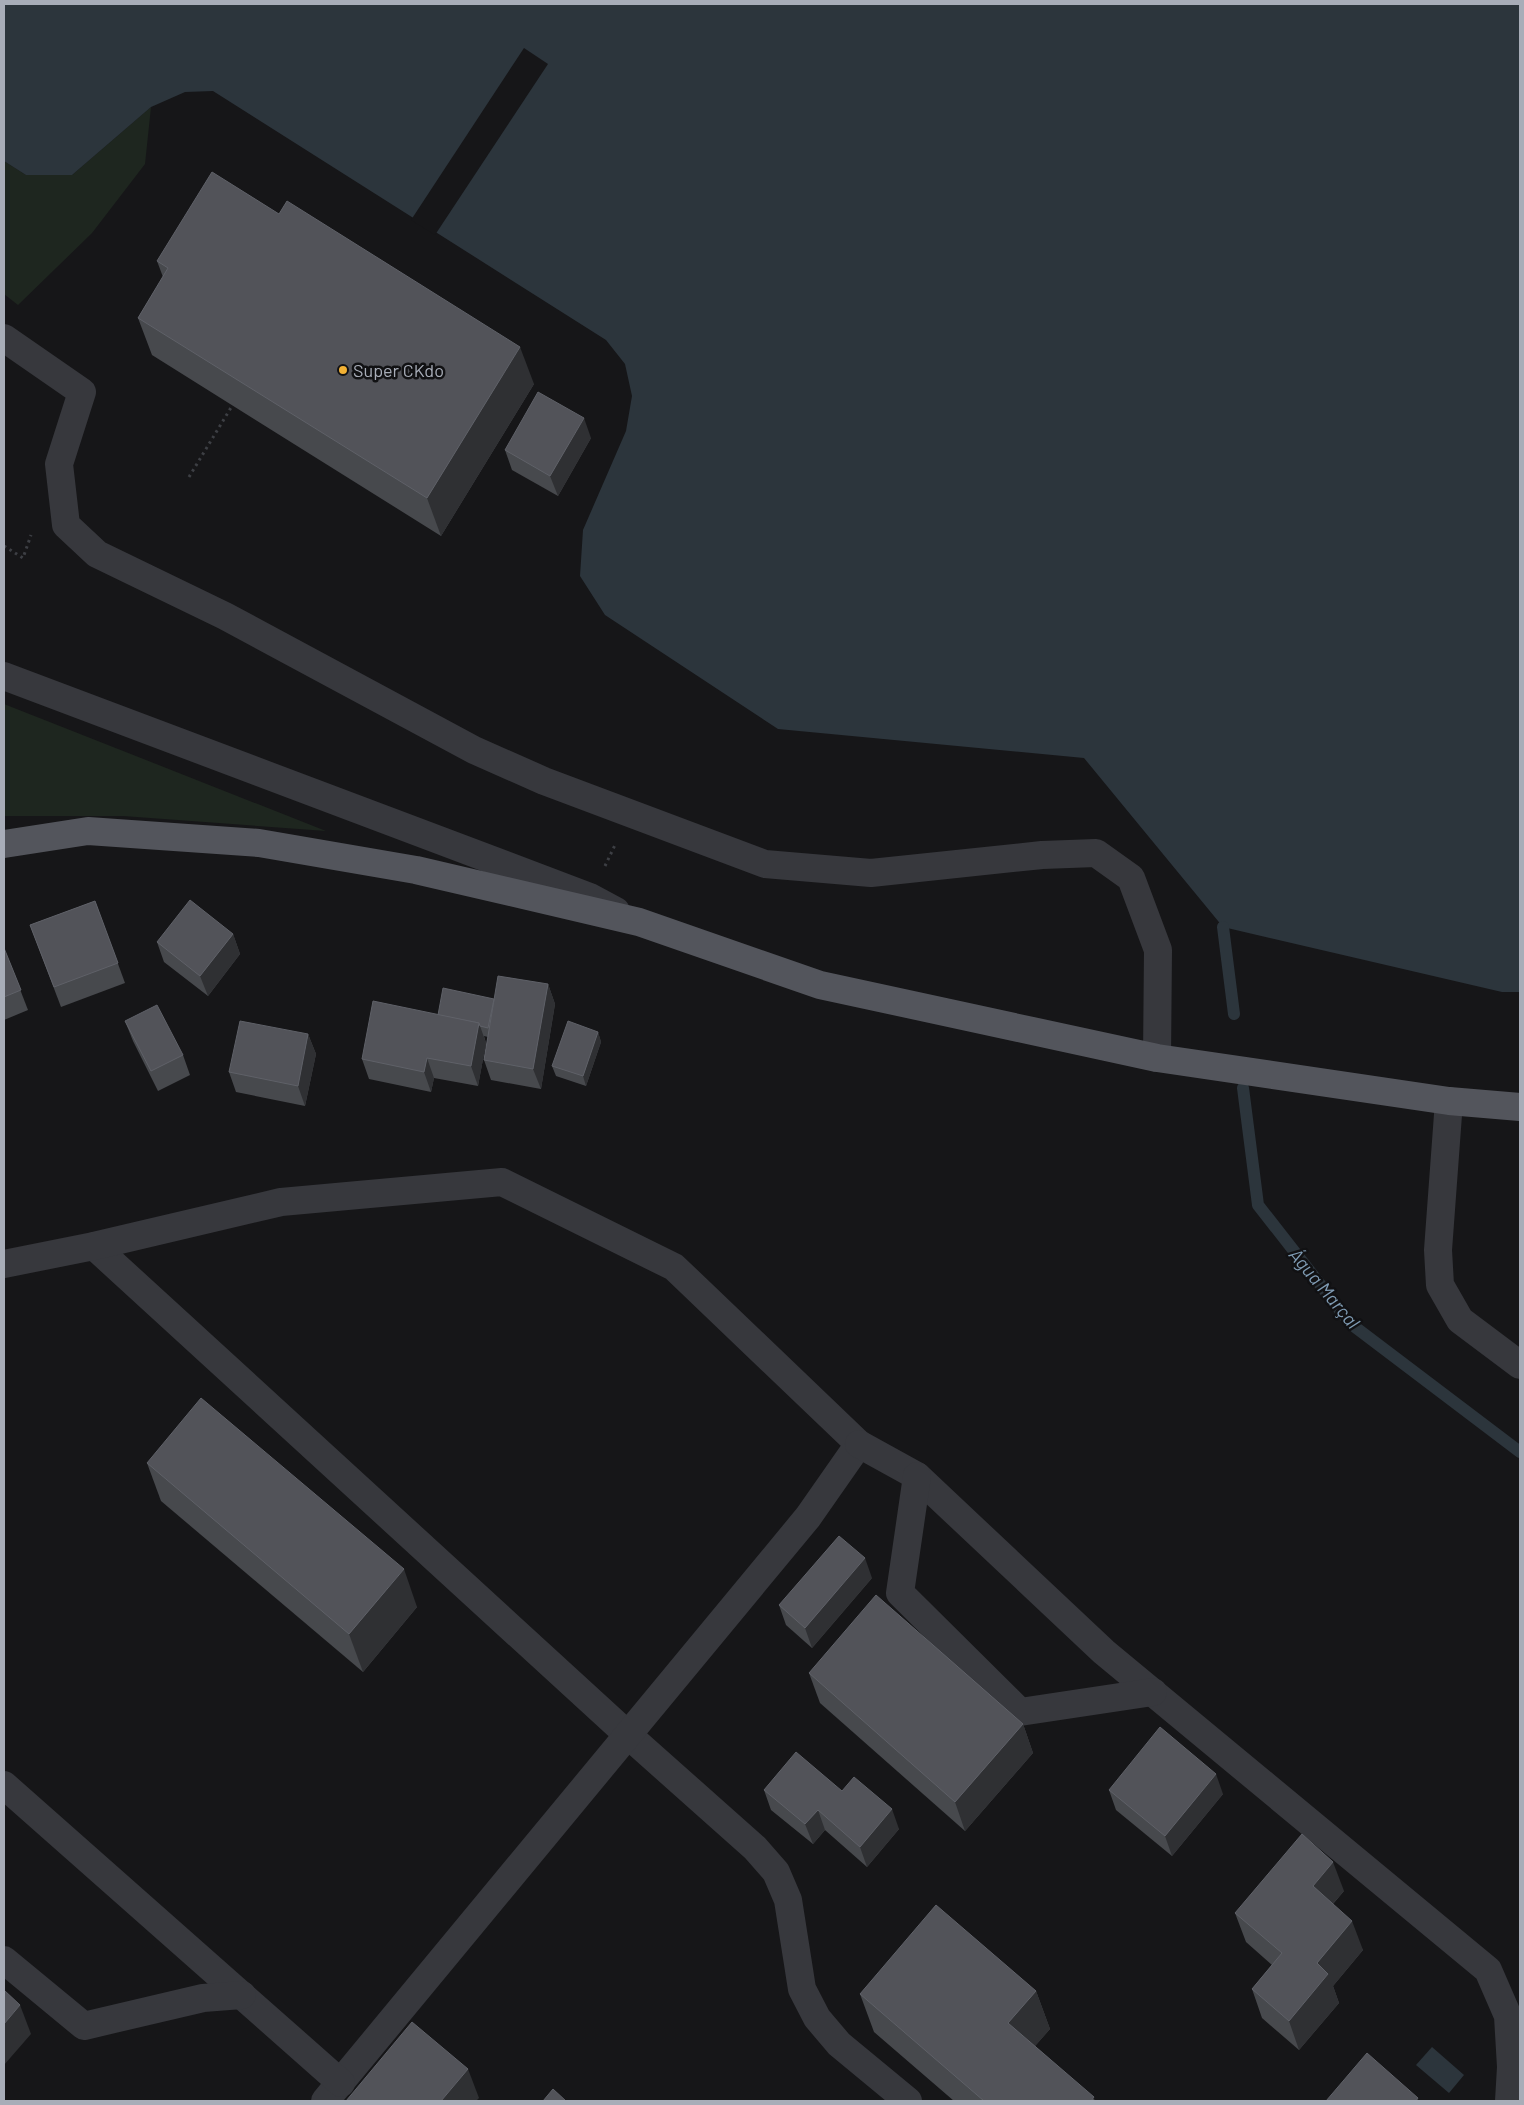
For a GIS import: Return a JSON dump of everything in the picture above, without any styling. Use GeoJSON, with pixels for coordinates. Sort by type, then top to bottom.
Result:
{"type":"FeatureCollection","features":[{"type":"Feature","properties":{"kind":"main road"},"geometry":{"type":"LineString","coordinates":[[4,844],[88,831],[259,843],[416,870],[639,922],[820,985],[1158,1058],[1449,1101],[1520,1107]]}},
{"type":"Feature","properties":{"kind":"street"},"geometry":{"type":"LineString","coordinates":[[4,338],[82,392],[59,464],[66,525],[97,554],[225,616],[474,750],[544,781],[765,864],[871,873],[1042,855],[1096,853],[1130,878],[1158,950],[1158,1058]]}},
{"type":"Feature","properties":{"kind":"street"},"geometry":{"type":"LineString","coordinates":[[4,676],[590,897],[639,922]]}},
{"type":"Feature","properties":{"kind":"street"},"geometry":{"type":"LineString","coordinates":[[1449,1101],[1438,1250],[1440,1285],[1460,1320],[1520,1365]]}},
{"type":"Feature","properties":{"kind":"street"},"geometry":{"type":"LineString","coordinates":[[4,1264],[94,1246],[281,1202],[502,1182],[674,1267],[859,1444],[917,1476],[1104,1652],[1488,1970],[1508,2016],[1511,2067],[1509,2101]]}},
{"type":"Feature","properties":{"kind":"street"},"geometry":{"type":"LineString","coordinates":[[94,1246],[628,1735],[756,1848],[776,1872],[788,1900],[802,1990],[817,2018],[839,2044],[908,2101]]}},
{"type":"Feature","properties":{"kind":"street"},"geometry":{"type":"LineString","coordinates":[[4,1785],[242,1995],[333,2092],[808,1517],[859,1444]]}},
{"type":"Feature","properties":{"kind":"street"},"geometry":{"type":"LineString","coordinates":[[917,1476],[900,1593],[1020,1712],[1153,1692]]}},
{"type":"Feature","properties":{"kind":"street"},"geometry":{"type":"LineString","coordinates":[[4,1960],[84,2026],[203,1998],[242,1995]]}},
{"type":"Feature","properties":{"kind":"path"},"geometry":{"type":"LineString","coordinates":[[190,477],[232,406]]}},
{"type":"Feature","properties":{"kind":"path"},"geometry":{"type":"LineString","coordinates":[[4,546],[23,558],[33,530]]}},
{"type":"Feature","properties":{"kind":"shaded area"},"geometry":{"type":"Polygon","coordinates":[[[4,4],[1520,4],[1520,992],[1502,992],[1223,927],[1084,758],[778,729],[605,615],[580,576],[583,530],[626,431],[632,396],[625,364],[606,340],[213,91],[185,92],[151,107],[72,175],[26,175],[4,161],[4,4]]]}},
{"type":"Feature","properties":{"kind":"shaded area"},"geometry":{"type":"Polygon","coordinates":[[[151,107],[145,164],[92,233],[18,305],[4,294],[4,161],[26,175],[72,175],[151,107]]]}},
{"type":"Feature","properties":{"kind":"shaded area"},"geometry":{"type":"Polygon","coordinates":[[[4,704],[326,831],[123,816],[4,816],[4,704]]]}},
{"type":"Feature","properties":{"kind":"shaded area"},"geometry":{"type":"Polygon","coordinates":[[[1432,2047],[1464,2075],[1449,2093],[1416,2065],[1432,2047]]]}},
{"type":"Feature","properties":{"kind":"pier"},"geometry":{"type":"Polygon","coordinates":[[[524,48],[548,64],[435,235],[411,220],[524,48]]]}},
{"type":"Feature","properties":{"kind":"building","name":"Super CKdo"},"geometry":{"type":"Polygon","coordinates":[[[212,172],[279,214],[287,201],[520,347],[427,498],[138,318],[168,268],[157,261],[212,172]]]}},
{"type":"Feature","properties":{"kind":"building"},"geometry":{"type":"Polygon","coordinates":[[[538,392],[584,418],[550,476],[505,450],[538,392]]]}},
{"type":"Feature","properties":{"kind":"building"},"geometry":{"type":"Polygon","coordinates":[[[190,900],[233,934],[200,976],[157,942],[190,900]]]}},
{"type":"Feature","properties":{"kind":"building"},"geometry":{"type":"Polygon","coordinates":[[[95,901],[118,963],[54,987],[30,925],[95,901]]]}},
{"type":"Feature","properties":{"kind":"building"},"geometry":{"type":"Polygon","coordinates":[[[4,948],[21,990],[4,997],[4,948]]]}},
{"type":"Feature","properties":{"kind":"building"},"geometry":{"type":"Polygon","coordinates":[[[498,976],[548,984],[533,1069],[484,1060],[498,976]]]}},
{"type":"Feature","properties":{"kind":"building"},"geometry":{"type":"Polygon","coordinates":[[[443,988],[494,999],[488,1028],[480,1026],[479,1023],[438,1015],[443,988]]]}},
{"type":"Feature","properties":{"kind":"building"},"geometry":{"type":"Polygon","coordinates":[[[373,1001],[479,1023],[471,1066],[427,1058],[424,1072],[362,1059],[373,1001]]]}},
{"type":"Feature","properties":{"kind":"building"},"geometry":{"type":"Polygon","coordinates":[[[157,1005],[183,1055],[151,1071],[125,1021],[157,1005]]]}},
{"type":"Feature","properties":{"kind":"building"},"geometry":{"type":"Polygon","coordinates":[[[240,1021],[308,1034],[298,1086],[229,1072],[240,1021]]]}},
{"type":"Feature","properties":{"kind":"building"},"geometry":{"type":"Polygon","coordinates":[[[568,1021],[598,1032],[583,1076],[552,1066],[568,1021]]]}},
{"type":"Feature","properties":{"kind":"building"},"geometry":{"type":"Polygon","coordinates":[[[201,1398],[404,1569],[349,1634],[147,1463],[201,1398]]]}},
{"type":"Feature","properties":{"kind":"building"},"geometry":{"type":"Polygon","coordinates":[[[839,1536],[865,1558],[805,1628],[779,1605],[839,1536]]]}},
{"type":"Feature","properties":{"kind":"building"},"geometry":{"type":"Polygon","coordinates":[[[876,1595],[1023,1724],[955,1802],[809,1673],[876,1595]]]}},
{"type":"Feature","properties":{"kind":"building"},"geometry":{"type":"Polygon","coordinates":[[[1160,1727],[1216,1774],[1165,1836],[1109,1790],[1160,1727]]]}},
{"type":"Feature","properties":{"kind":"building"},"geometry":{"type":"Polygon","coordinates":[[[796,1752],[842,1791],[854,1777],[892,1809],[860,1847],[818,1810],[805,1824],[764,1790],[796,1752]]]}},
{"type":"Feature","properties":{"kind":"building"},"geometry":{"type":"Polygon","coordinates":[[[1302,1834],[1333,1862],[1313,1886],[1352,1921],[1317,1963],[1328,1974],[1289,2021],[1252,1989],[1282,1953],[1235,1913],[1302,1834]]]}},
{"type":"Feature","properties":{"kind":"building"},"geometry":{"type":"Polygon","coordinates":[[[936,1905],[1036,1991],[1008,2023],[1094,2097],[1091,2101],[984,2101],[860,1994],[936,1905]]]}},
{"type":"Feature","properties":{"kind":"building"},"geometry":{"type":"Polygon","coordinates":[[[4,1990],[20,2005],[4,2024],[4,1990]]]}},
{"type":"Feature","properties":{"kind":"building"},"geometry":{"type":"Polygon","coordinates":[[[412,2022],[468,2069],[441,2101],[346,2101],[412,2022]]]}},
{"type":"Feature","properties":{"kind":"building"},"geometry":{"type":"Polygon","coordinates":[[[1367,2053],[1418,2098],[1416,2101],[1326,2101],[1367,2053]]]}},
{"type":"Feature","properties":{"kind":"building"},"geometry":{"type":"Polygon","coordinates":[[[553,2089],[566,2101],[543,2101],[553,2089]]]}},
{"type":"Feature","properties":{"kind":"waterway","name":"Água Marçal"},"geometry":{"type":"LineString","coordinates":[[1223,927],[1234,1014]]}},
{"type":"Feature","properties":{"kind":"waterway","name":"Água Marçal"},"geometry":{"type":"LineString","coordinates":[[1243,1088],[1258,1205],[1351,1324],[1520,1452]]}},
{"type":"Feature","properties":{"kind":"place","name":"Super CKdo"},"geometry":{"type":"Point","coordinates":[343,370]}}]}
